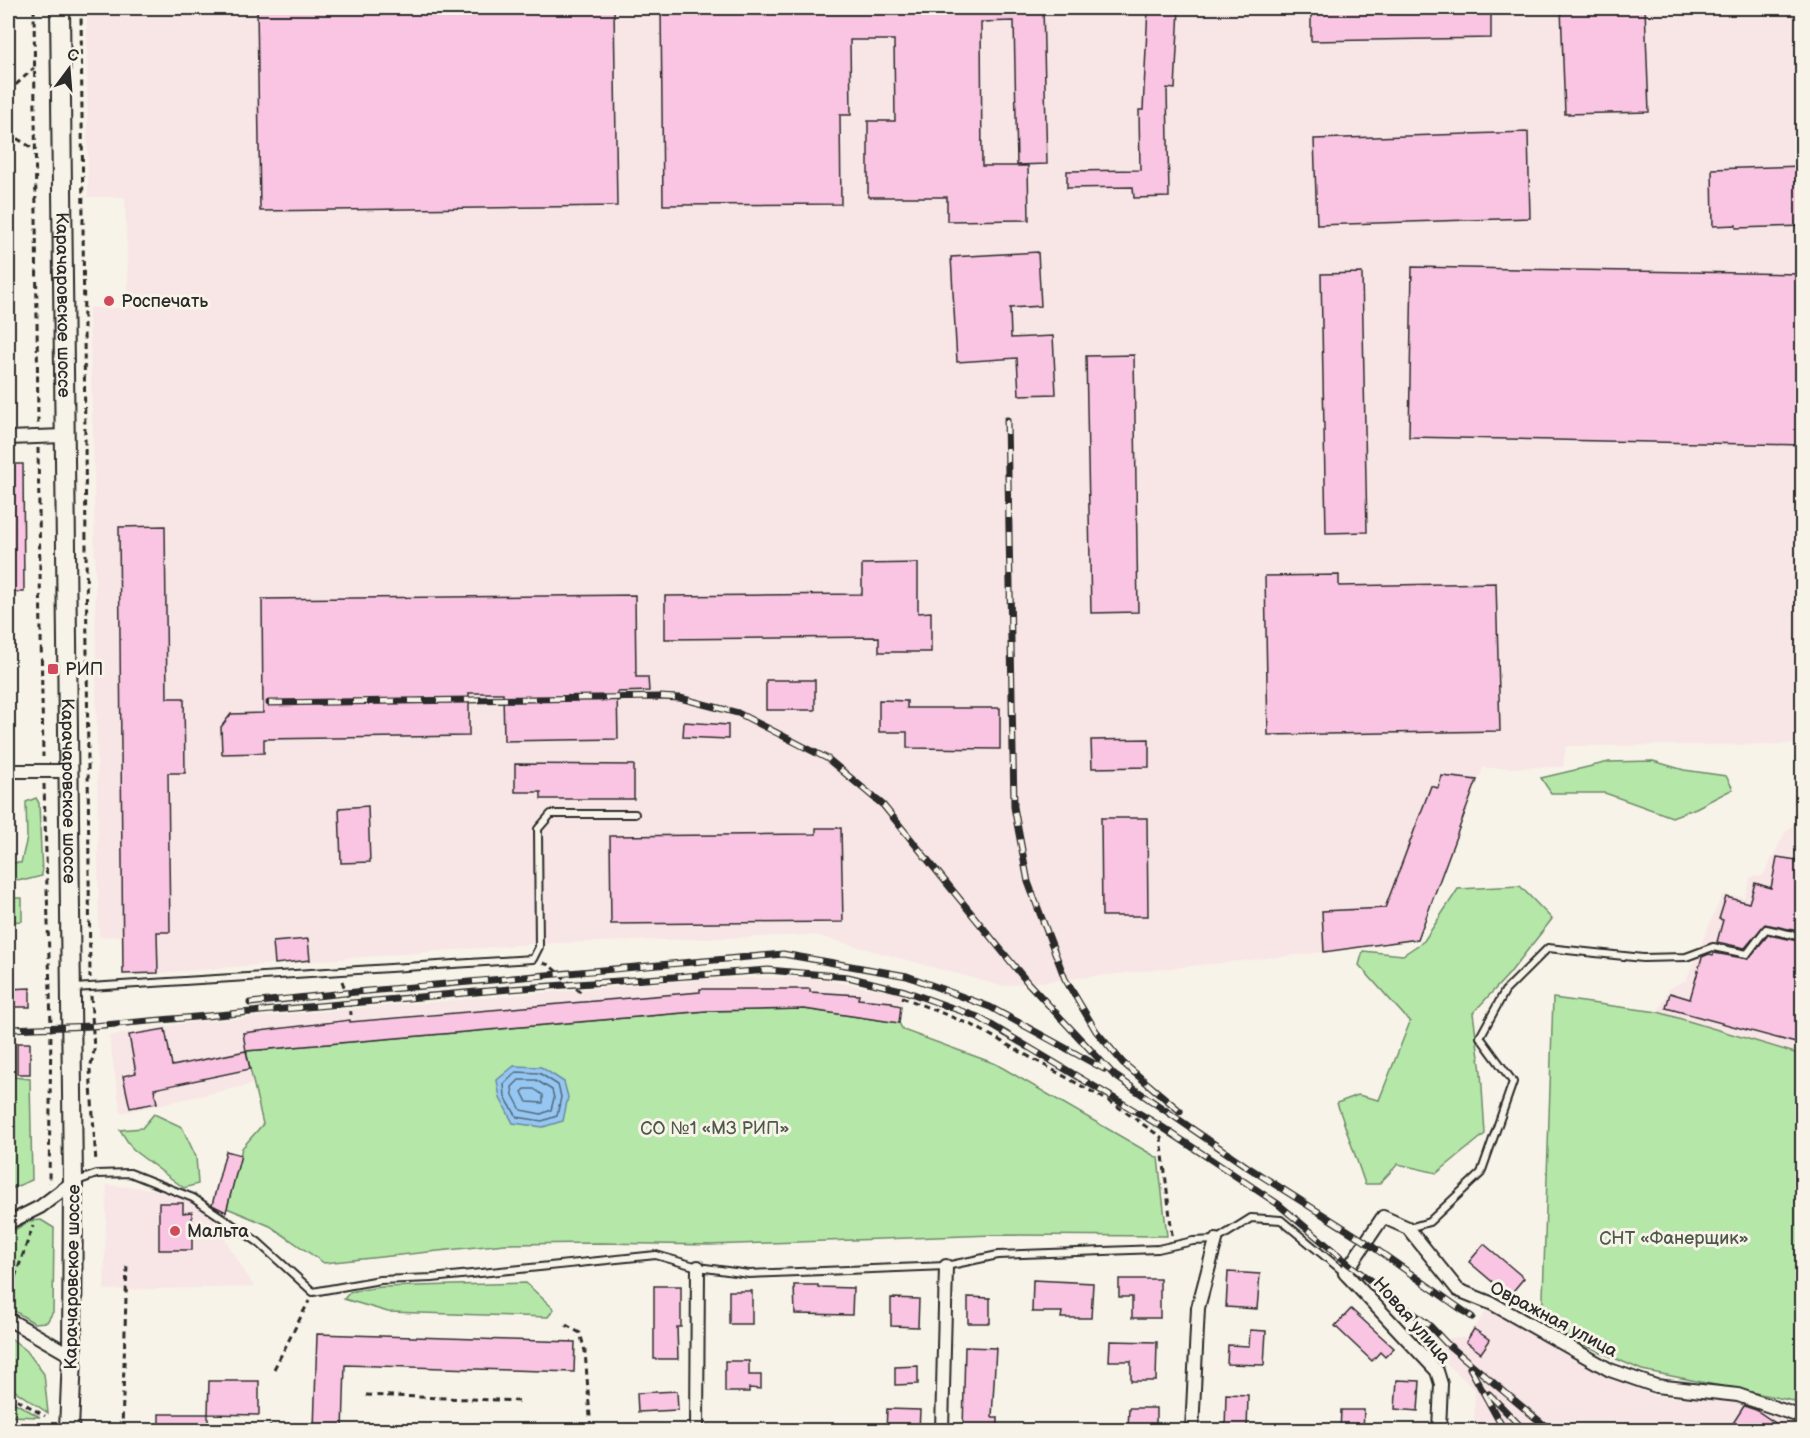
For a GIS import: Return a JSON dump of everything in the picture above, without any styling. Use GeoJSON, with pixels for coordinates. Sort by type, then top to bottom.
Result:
{"type":"FeatureCollection","features":[{"type":"Feature","properties":{"kind":"street","name":"Карачаровское шоссе"},"geometry":{"type":"LineString","coordinates":[[60,8],[73,1182],[69,1431]]}},
{"type":"Feature","properties":{"kind":"street"},"geometry":{"type":"LineString","coordinates":[[8,438],[64,436]]}},
{"type":"Feature","properties":{"kind":"street"},"geometry":{"type":"LineString","coordinates":[[8,771],[68,771]]}},
{"type":"Feature","properties":{"kind":"street"},"geometry":{"type":"LineString","coordinates":[[8,1223],[40,1207],[73,1182]]}},
{"type":"Feature","properties":{"kind":"street"},"geometry":{"type":"LineString","coordinates":[[1345,1273],[1383,1217],[1408,1228]]}},
{"type":"Feature","properties":{"kind":"street","name":"Овражная улица"},"geometry":{"type":"LineString","coordinates":[[1408,1228],[1458,1290],[1493,1304],[1610,1370],[1656,1386],[1738,1395],[1803,1417]]}},
{"type":"Feature","properties":{"kind":"street"},"geometry":{"type":"LineString","coordinates":[[1192,1431],[1198,1308],[1216,1240]]}},
{"type":"Feature","properties":{"kind":"street"},"geometry":{"type":"LineString","coordinates":[[942,1431],[946,1266]]}},
{"type":"Feature","properties":{"kind":"street"},"geometry":{"type":"LineString","coordinates":[[697,1431],[698,1267]]}},
{"type":"Feature","properties":{"kind":"street","name":"Новая улица"},"geometry":{"type":"LineString","coordinates":[[1345,1273],[1437,1371],[1441,1384],[1439,1431]]}},
{"type":"Feature","properties":{"kind":"street"},"geometry":{"type":"LineString","coordinates":[[8,1319],[72,1356]]}},
{"type":"Feature","properties":{"kind":"lane"},"geometry":{"type":"LineString","coordinates":[[70,989],[533,959],[539,947],[538,829],[551,814],[635,814]]}},
{"type":"Feature","properties":{"kind":"lane"},"geometry":{"type":"LineString","coordinates":[[1408,1228],[1429,1222],[1481,1173],[1513,1082],[1480,1037],[1505,990],[1548,948],[1643,958],[1686,957],[1713,947],[1747,954],[1766,929],[1803,937]]}},
{"type":"Feature","properties":{"kind":"lane"},"geometry":{"type":"LineString","coordinates":[[73,1182],[97,1174],[130,1173],[194,1198],[258,1242],[314,1292],[380,1280],[432,1278],[656,1255],[698,1267],[749,1274],[946,1266],[998,1255],[1158,1250],[1193,1241],[1216,1240],[1251,1218],[1281,1220],[1345,1273]]}},
{"type":"Feature","properties":{"kind":"path"},"geometry":{"type":"LineString","coordinates":[[8,1297],[49,1181],[51,1051],[43,771],[34,8]]}},
{"type":"Feature","properties":{"kind":"path"},"geometry":{"type":"LineString","coordinates":[[81,8],[90,987],[94,1051],[90,1069],[97,1174]]}},
{"type":"Feature","properties":{"kind":"path"},"geometry":{"type":"LineString","coordinates":[[8,92],[34,68]]}},
{"type":"Feature","properties":{"kind":"path"},"geometry":{"type":"LineString","coordinates":[[8,134],[35,150]]}},
{"type":"Feature","properties":{"kind":"path"},"geometry":{"type":"LineString","coordinates":[[533,959],[549,965],[584,995]]}},
{"type":"Feature","properties":{"kind":"path"},"geometry":{"type":"LineString","coordinates":[[338,971],[350,1003],[351,1015]]}},
{"type":"Feature","properties":{"kind":"path"},"geometry":{"type":"LineString","coordinates":[[903,997],[974,1026],[1114,1104],[1161,1137],[1173,1246]]}},
{"type":"Feature","properties":{"kind":"path"},"geometry":{"type":"LineString","coordinates":[[122,1431],[127,1264]]}},
{"type":"Feature","properties":{"kind":"path"},"geometry":{"type":"LineString","coordinates":[[274,1369],[314,1292]]}},
{"type":"Feature","properties":{"kind":"path"},"geometry":{"type":"LineString","coordinates":[[566,1325],[580,1333],[585,1352],[591,1431]]}},
{"type":"Feature","properties":{"kind":"path"},"geometry":{"type":"LineString","coordinates":[[8,1394],[45,1416]]}},
{"type":"Feature","properties":{"kind":"path"},"geometry":{"type":"LineString","coordinates":[[366,1395],[522,1401]]}},
{"type":"Feature","properties":{"kind":"path"},"geometry":{"type":"LineString","coordinates":[[267,1431],[272,1425]]}},
{"type":"Feature","properties":{"kind":"shaded area"},"geometry":{"type":"Polygon","coordinates":[[[87,8],[1802,8],[1802,744],[1566,746],[1563,767],[1483,768],[1418,939],[1324,952],[1002,986],[815,935],[531,944],[158,973],[157,934],[99,937],[94,466],[89,308],[129,308],[125,197],[88,197],[87,8]]]}},
{"type":"Feature","properties":{"kind":"shaded area"},"geometry":{"type":"Polygon","coordinates":[[[1802,816],[1802,1055],[1658,1012],[1670,988],[1686,980],[1722,895],[1744,897],[1751,877],[1763,876],[1785,833],[1802,816]]]}},
{"type":"Feature","properties":{"kind":"shaded area"},"geometry":{"type":"Polygon","coordinates":[[[805,977],[904,994],[899,1023],[804,1009],[246,1052],[253,1084],[121,1113],[109,1036],[188,1023],[707,979],[805,977]]]}},
{"type":"Feature","properties":{"kind":"shaded area"},"geometry":{"type":"Polygon","coordinates":[[[107,1185],[153,1189],[206,1208],[254,1287],[104,1290],[107,1185]]]}},
{"type":"Feature","properties":{"kind":"shaded area"},"geometry":{"type":"Polygon","coordinates":[[[1489,1308],[1602,1374],[1655,1396],[1747,1402],[1802,1424],[1802,1430],[1474,1430],[1475,1390],[1438,1355],[1449,1338],[1466,1338],[1489,1308]]]}},
{"type":"Feature","properties":{"kind":"green space"},"geometry":{"type":"Polygon","coordinates":[[[1653,761],[1684,770],[1726,776],[1733,789],[1696,808],[1672,817],[1605,793],[1551,793],[1541,778],[1609,762],[1653,761]]]}},
{"type":"Feature","properties":{"kind":"green space"},"geometry":{"type":"Polygon","coordinates":[[[36,798],[39,803],[42,876],[26,880],[8,879],[8,862],[21,863],[27,838],[26,802],[36,798]]]}},
{"type":"Feature","properties":{"kind":"green space"},"geometry":{"type":"Polygon","coordinates":[[[1520,886],[1552,919],[1509,974],[1473,1013],[1481,1072],[1485,1134],[1437,1173],[1398,1164],[1379,1184],[1365,1184],[1337,1103],[1358,1095],[1379,1100],[1410,1022],[1359,965],[1363,951],[1403,955],[1424,941],[1458,889],[1520,886]]]}},
{"type":"Feature","properties":{"kind":"green space"},"geometry":{"type":"Polygon","coordinates":[[[8,898],[22,898],[22,921],[8,922],[8,898]]]}},
{"type":"Feature","properties":{"kind":"green space","name":"СНТ «Фанерщик»"},"geometry":{"type":"Polygon","coordinates":[[[1553,998],[1658,1012],[1802,1055],[1802,1405],[1789,1400],[1642,1370],[1542,1327],[1553,998]]]}},
{"type":"Feature","properties":{"kind":"green space","name":"СО №1 «МЗ РИП»"},"geometry":{"type":"Polygon","coordinates":[[[804,1009],[899,1023],[903,1030],[996,1064],[1158,1158],[1167,1236],[993,1235],[710,1245],[505,1244],[324,1263],[270,1226],[227,1208],[242,1148],[263,1124],[246,1051],[706,1011],[804,1009]]]}},
{"type":"Feature","properties":{"kind":"green space"},"geometry":{"type":"Polygon","coordinates":[[[8,1037],[14,1037],[14,1077],[30,1079],[32,1180],[8,1190],[8,1037]]]}},
{"type":"Feature","properties":{"kind":"green space"},"geometry":{"type":"Polygon","coordinates":[[[154,1114],[182,1127],[196,1157],[198,1184],[184,1188],[133,1150],[120,1130],[142,1128],[154,1114]]]}},
{"type":"Feature","properties":{"kind":"green space"},"geometry":{"type":"Polygon","coordinates":[[[41,1220],[54,1228],[53,1312],[47,1322],[34,1323],[8,1307],[8,1234],[29,1221],[41,1220]]]}},
{"type":"Feature","properties":{"kind":"green space"},"geometry":{"type":"Polygon","coordinates":[[[526,1283],[554,1309],[548,1317],[388,1312],[344,1299],[350,1292],[381,1287],[526,1283]]]}},
{"type":"Feature","properties":{"kind":"green space"},"geometry":{"type":"Polygon","coordinates":[[[8,1336],[27,1351],[44,1374],[48,1413],[8,1386],[8,1336]]]}},
{"type":"Feature","properties":{"kind":"green space"},"geometry":{"type":"Polygon","coordinates":[[[8,1399],[40,1417],[8,1416],[8,1399]]]}},
{"type":"Feature","properties":{"kind":"water"},"geometry":{"type":"Polygon","coordinates":[[[514,1066],[541,1067],[564,1082],[568,1097],[563,1121],[543,1127],[513,1123],[500,1098],[497,1080],[514,1066]]]}},
{"type":"Feature","properties":{"kind":"building"},"geometry":{"type":"Polygon","coordinates":[[[257,8],[614,8],[617,206],[260,211],[257,8]]]}},
{"type":"Feature","properties":{"kind":"building"},"geometry":{"type":"Polygon","coordinates":[[[661,8],[850,8],[850,11],[1043,8],[1047,164],[1017,165],[1014,21],[981,22],[982,166],[1028,166],[1029,220],[947,221],[947,197],[868,197],[868,121],[895,121],[894,40],[850,40],[851,115],[840,115],[841,204],[663,205],[661,8]]]}},
{"type":"Feature","properties":{"kind":"building"},"geometry":{"type":"Polygon","coordinates":[[[1148,8],[1179,8],[1175,89],[1167,88],[1169,197],[1134,198],[1133,187],[1067,188],[1067,171],[1140,170],[1139,110],[1143,110],[1148,8]]]}},
{"type":"Feature","properties":{"kind":"building"},"geometry":{"type":"Polygon","coordinates":[[[1311,8],[1491,8],[1491,38],[1311,41],[1311,8]]]}},
{"type":"Feature","properties":{"kind":"building"},"geometry":{"type":"Polygon","coordinates":[[[1561,8],[1645,8],[1649,112],[1565,114],[1561,8]]]}},
{"type":"Feature","properties":{"kind":"building"},"geometry":{"type":"Polygon","coordinates":[[[1528,132],[1530,218],[1317,225],[1314,139],[1528,132]]]}},
{"type":"Feature","properties":{"kind":"building"},"geometry":{"type":"Polygon","coordinates":[[[1803,166],[1803,226],[1736,228],[1736,225],[1713,226],[1712,169],[1803,166]]]}},
{"type":"Feature","properties":{"kind":"building"},"geometry":{"type":"Polygon","coordinates":[[[1038,252],[1041,306],[1010,308],[1011,338],[1053,336],[1056,394],[1019,395],[1017,358],[957,362],[951,257],[1038,252]]]}},
{"type":"Feature","properties":{"kind":"building"},"geometry":{"type":"Polygon","coordinates":[[[1412,267],[1803,274],[1803,445],[1409,437],[1412,267]]]}},
{"type":"Feature","properties":{"kind":"building"},"geometry":{"type":"Polygon","coordinates":[[[1362,273],[1367,532],[1326,533],[1321,274],[1362,273]]]}},
{"type":"Feature","properties":{"kind":"building"},"geometry":{"type":"Polygon","coordinates":[[[1134,355],[1138,612],[1091,613],[1086,356],[1134,355]]]}},
{"type":"Feature","properties":{"kind":"building"},"geometry":{"type":"Polygon","coordinates":[[[8,464],[23,464],[24,592],[8,592],[8,464]]]}},
{"type":"Feature","properties":{"kind":"building"},"geometry":{"type":"Polygon","coordinates":[[[165,526],[167,698],[184,698],[185,773],[168,773],[170,932],[157,932],[158,973],[123,974],[119,527],[165,526]]]}},
{"type":"Feature","properties":{"kind":"building"},"geometry":{"type":"Polygon","coordinates":[[[918,563],[918,613],[931,612],[931,652],[879,652],[879,637],[665,639],[665,596],[862,594],[862,564],[918,563]]]}},
{"type":"Feature","properties":{"kind":"building"},"geometry":{"type":"Polygon","coordinates":[[[1339,575],[1339,586],[1496,583],[1500,731],[1268,735],[1265,576],[1339,575]]]}},
{"type":"Feature","properties":{"kind":"building"},"geometry":{"type":"Polygon","coordinates":[[[635,595],[636,677],[648,677],[649,691],[617,692],[618,739],[504,741],[503,693],[469,693],[469,736],[264,739],[264,753],[222,754],[221,727],[231,714],[263,713],[262,599],[635,595]]]}},
{"type":"Feature","properties":{"kind":"building"},"geometry":{"type":"Polygon","coordinates":[[[766,680],[815,680],[815,710],[766,710],[766,680]]]}},
{"type":"Feature","properties":{"kind":"building"},"geometry":{"type":"Polygon","coordinates":[[[879,700],[907,701],[907,708],[1000,708],[1000,749],[907,748],[907,732],[879,732],[879,700]]]}},
{"type":"Feature","properties":{"kind":"building"},"geometry":{"type":"Polygon","coordinates":[[[684,722],[728,725],[728,739],[683,737],[684,722]]]}},
{"type":"Feature","properties":{"kind":"building"},"geometry":{"type":"Polygon","coordinates":[[[1149,739],[1149,767],[1092,768],[1091,740],[1149,739]]]}},
{"type":"Feature","properties":{"kind":"building"},"geometry":{"type":"Polygon","coordinates":[[[515,764],[634,765],[634,799],[541,799],[541,792],[515,792],[515,764]]]}},
{"type":"Feature","properties":{"kind":"building"},"geometry":{"type":"Polygon","coordinates":[[[1442,776],[1477,780],[1418,939],[1324,952],[1322,911],[1385,908],[1431,786],[1438,788],[1442,776]]]}},
{"type":"Feature","properties":{"kind":"building"},"geometry":{"type":"Polygon","coordinates":[[[368,806],[370,862],[341,863],[339,808],[368,806]]]}},
{"type":"Feature","properties":{"kind":"building"},"geometry":{"type":"Polygon","coordinates":[[[1101,818],[1147,818],[1148,916],[1102,916],[1101,818]]]}},
{"type":"Feature","properties":{"kind":"building"},"geometry":{"type":"Polygon","coordinates":[[[816,828],[841,828],[843,922],[611,924],[610,836],[816,834],[816,828]]]}},
{"type":"Feature","properties":{"kind":"building"},"geometry":{"type":"Polygon","coordinates":[[[1777,857],[1803,861],[1803,932],[1765,924],[1745,948],[1717,942],[1723,920],[1719,919],[1726,897],[1749,903],[1755,883],[1771,888],[1777,857]]]}},
{"type":"Feature","properties":{"kind":"building"},"geometry":{"type":"Polygon","coordinates":[[[1768,935],[1803,942],[1803,1045],[1666,1008],[1670,993],[1690,999],[1702,957],[1714,953],[1748,959],[1768,935]]]}},
{"type":"Feature","properties":{"kind":"building"},"geometry":{"type":"Polygon","coordinates":[[[308,939],[310,960],[275,964],[273,942],[308,939]]]}},
{"type":"Feature","properties":{"kind":"building"},"geometry":{"type":"Polygon","coordinates":[[[30,988],[30,1007],[8,1007],[8,989],[30,988]]]}},
{"type":"Feature","properties":{"kind":"building"},"geometry":{"type":"Polygon","coordinates":[[[700,989],[810,989],[810,992],[859,995],[858,999],[892,1002],[892,1004],[901,1006],[899,1023],[804,1009],[706,1011],[246,1051],[243,1033],[350,1020],[350,1022],[700,992],[700,989]]]}},
{"type":"Feature","properties":{"kind":"building"},"geometry":{"type":"Polygon","coordinates":[[[165,1029],[172,1066],[246,1051],[250,1069],[154,1089],[157,1103],[130,1108],[123,1076],[136,1073],[129,1035],[165,1029]]]}},
{"type":"Feature","properties":{"kind":"building"},"geometry":{"type":"Polygon","coordinates":[[[17,1043],[30,1043],[30,1074],[17,1074],[17,1043]]]}},
{"type":"Feature","properties":{"kind":"building"},"geometry":{"type":"Polygon","coordinates":[[[226,1151],[241,1155],[226,1212],[212,1205],[226,1151]]]}},
{"type":"Feature","properties":{"kind":"building","name":"Мальта"},"geometry":{"type":"Polygon","coordinates":[[[159,1203],[183,1203],[183,1213],[192,1212],[192,1250],[159,1250],[159,1203]]]}},
{"type":"Feature","properties":{"kind":"building"},"geometry":{"type":"Polygon","coordinates":[[[1484,1244],[1524,1278],[1509,1296],[1469,1262],[1484,1244]]]}},
{"type":"Feature","properties":{"kind":"building"},"geometry":{"type":"Polygon","coordinates":[[[1228,1272],[1260,1274],[1257,1309],[1226,1307],[1228,1272]]]}},
{"type":"Feature","properties":{"kind":"building"},"geometry":{"type":"Polygon","coordinates":[[[1119,1279],[1160,1279],[1160,1318],[1132,1318],[1132,1297],[1119,1297],[1119,1279]]]}},
{"type":"Feature","properties":{"kind":"building"},"geometry":{"type":"Polygon","coordinates":[[[1033,1280],[1093,1283],[1091,1318],[1061,1318],[1062,1312],[1032,1312],[1033,1280]]]}},
{"type":"Feature","properties":{"kind":"building"},"geometry":{"type":"Polygon","coordinates":[[[794,1285],[853,1288],[852,1315],[795,1314],[794,1285]]]}},
{"type":"Feature","properties":{"kind":"building"},"geometry":{"type":"Polygon","coordinates":[[[654,1286],[681,1286],[681,1327],[677,1327],[678,1359],[654,1359],[654,1286]]]}},
{"type":"Feature","properties":{"kind":"building"},"geometry":{"type":"Polygon","coordinates":[[[729,1291],[752,1291],[752,1324],[729,1324],[729,1291]]]}},
{"type":"Feature","properties":{"kind":"building"},"geometry":{"type":"Polygon","coordinates":[[[968,1297],[990,1298],[990,1323],[968,1323],[968,1297]]]}},
{"type":"Feature","properties":{"kind":"building"},"geometry":{"type":"Polygon","coordinates":[[[891,1298],[919,1299],[918,1327],[891,1326],[891,1298]]]}},
{"type":"Feature","properties":{"kind":"building"},"geometry":{"type":"Polygon","coordinates":[[[1351,1309],[1394,1348],[1385,1357],[1380,1352],[1372,1361],[1335,1326],[1351,1309]]]}},
{"type":"Feature","properties":{"kind":"building"},"geometry":{"type":"Polygon","coordinates":[[[1474,1329],[1490,1340],[1481,1353],[1466,1342],[1474,1329]]]}},
{"type":"Feature","properties":{"kind":"building"},"geometry":{"type":"Polygon","coordinates":[[[1250,1330],[1266,1331],[1264,1365],[1227,1364],[1228,1345],[1249,1346],[1250,1330]]]}},
{"type":"Feature","properties":{"kind":"building"},"geometry":{"type":"Polygon","coordinates":[[[317,1334],[575,1342],[574,1372],[345,1365],[343,1431],[314,1431],[317,1334]]]}},
{"type":"Feature","properties":{"kind":"building"},"geometry":{"type":"Polygon","coordinates":[[[1110,1341],[1157,1342],[1156,1381],[1131,1381],[1131,1361],[1109,1361],[1110,1341]]]}},
{"type":"Feature","properties":{"kind":"building"},"geometry":{"type":"Polygon","coordinates":[[[965,1347],[996,1348],[992,1417],[998,1417],[998,1431],[963,1431],[965,1347]]]}},
{"type":"Feature","properties":{"kind":"building"},"geometry":{"type":"Polygon","coordinates":[[[725,1361],[749,1361],[749,1375],[761,1375],[761,1389],[749,1388],[749,1392],[725,1392],[725,1361]]]}},
{"type":"Feature","properties":{"kind":"building"},"geometry":{"type":"Polygon","coordinates":[[[918,1366],[918,1384],[895,1385],[895,1367],[918,1366]]]}},
{"type":"Feature","properties":{"kind":"building"},"geometry":{"type":"Polygon","coordinates":[[[1397,1380],[1420,1381],[1418,1411],[1395,1409],[1397,1380]]]}},
{"type":"Feature","properties":{"kind":"building"},"geometry":{"type":"Polygon","coordinates":[[[209,1381],[259,1381],[259,1415],[208,1414],[209,1381]]]}},
{"type":"Feature","properties":{"kind":"building"},"geometry":{"type":"Polygon","coordinates":[[[677,1391],[678,1410],[638,1412],[637,1393],[677,1391]]]}},
{"type":"Feature","properties":{"kind":"building"},"geometry":{"type":"Polygon","coordinates":[[[1226,1394],[1248,1395],[1247,1431],[1225,1431],[1226,1394]]]}},
{"type":"Feature","properties":{"kind":"building"},"geometry":{"type":"Polygon","coordinates":[[[1744,1406],[1756,1410],[1787,1431],[1728,1431],[1744,1406]]]}},
{"type":"Feature","properties":{"kind":"building"},"geometry":{"type":"Polygon","coordinates":[[[1129,1408],[1156,1408],[1156,1430],[1128,1429],[1129,1408]]]}},
{"type":"Feature","properties":{"kind":"building"},"geometry":{"type":"Polygon","coordinates":[[[887,1409],[920,1410],[919,1431],[886,1431],[887,1409]]]}},
{"type":"Feature","properties":{"kind":"building"},"geometry":{"type":"Polygon","coordinates":[[[1341,1410],[1364,1410],[1363,1431],[1340,1431],[1341,1410]]]}},
{"type":"Feature","properties":{"kind":"building"},"geometry":{"type":"Polygon","coordinates":[[[159,1414],[208,1414],[208,1431],[159,1431],[159,1414]]]}},
{"type":"Feature","properties":{"kind":"railway"},"geometry":{"type":"LineString","coordinates":[[1007,420],[1014,807],[1028,882],[1065,979],[1096,1031],[1123,1063],[1180,1111]]}},
{"type":"Feature","properties":{"kind":"railway"},"geometry":{"type":"LineString","coordinates":[[269,703],[659,697],[680,698],[738,713],[828,759],[883,805],[1028,983],[1114,1075],[1246,1166],[1366,1242],[1472,1317]]}},
{"type":"Feature","properties":{"kind":"railway"},"geometry":{"type":"LineString","coordinates":[[250,1003],[783,954],[907,976],[990,1007],[1104,1069]]}},
{"type":"Feature","properties":{"kind":"railway"},"geometry":{"type":"LineString","coordinates":[[8,1029],[93,1026],[510,989],[768,970],[848,977],[905,991],[978,1017],[1162,1127],[1278,1204],[1350,1265],[1430,1326],[1446,1343],[1550,1430]]}},
{"type":"Feature","properties":{"kind":"railway"},"geometry":{"type":"LineString","coordinates":[[1470,1368],[1504,1430]]}},
{"type":"Feature","properties":{"kind":"railway"},"geometry":{"type":"LineString","coordinates":[[1489,1394],[1524,1430]]}},
{"type":"Feature","properties":{"kind":"place","name":"Роспечать"},"geometry":{"type":"Point","coordinates":[109,301]}},
{"type":"Feature","properties":{"kind":"place","name":"РИП"},"geometry":{"type":"Point","coordinates":[53,669]}},
{"type":"Feature","properties":{"kind":"place","name":"Мальта"},"geometry":{"type":"Point","coordinates":[175,1231]}}]}
